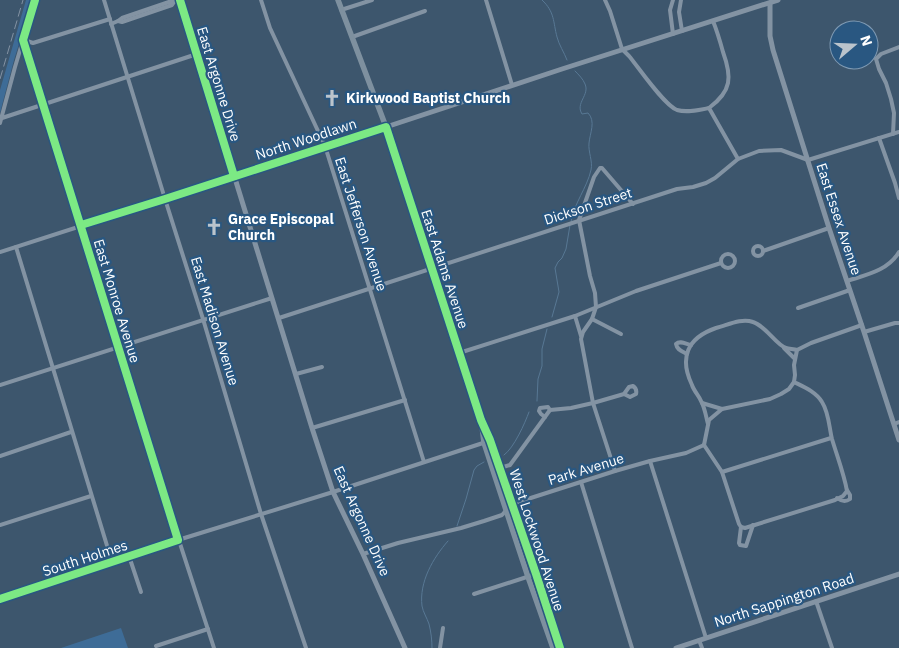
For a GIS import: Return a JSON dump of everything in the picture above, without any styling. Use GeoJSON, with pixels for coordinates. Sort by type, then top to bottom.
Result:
{"type":"FeatureCollection","features":[{"type":"Feature","properties":{"kind":"main road","name":"East Adams Avenue"},"geometry":{"type":"LineString","coordinates":[[338,0],[386,127],[487,441]]}},
{"type":"Feature","properties":{"kind":"main road","name":"West Lockwood Avenue"},"geometry":{"type":"LineString","coordinates":[[487,441],[500,468],[560,648]]}},
{"type":"Feature","properties":{"kind":"main road","name":"West Lockwood Avenue"},"geometry":{"type":"LineString","coordinates":[[487,441],[506,510],[553,648]]}},
{"type":"Feature","properties":{"kind":"street"},"geometry":{"type":"LineString","coordinates":[[1,121],[35,0]]}},
{"type":"Feature","properties":{"kind":"street","name":"East Madison Avenue"},"geometry":{"type":"LineString","coordinates":[[104,0],[261,514],[306,648]]}},
{"type":"Feature","properties":{"kind":"street"},"geometry":{"type":"LineString","coordinates":[[23,40],[33,43],[110,21],[118,21],[169,2],[180,0]]}},
{"type":"Feature","properties":{"kind":"street","name":"East Argonne Drive"},"geometry":{"type":"LineString","coordinates":[[180,0],[312,428],[334,492],[405,648]]}},
{"type":"Feature","properties":{"kind":"street","name":"East Jefferson Avenue"},"geometry":{"type":"LineString","coordinates":[[261,0],[270,28],[325,146],[424,462]]}},
{"type":"Feature","properties":{"kind":"street"},"geometry":{"type":"LineString","coordinates":[[341,10],[372,0]]}},
{"type":"Feature","properties":{"kind":"street"},"geometry":{"type":"LineString","coordinates":[[486,0],[512,85]]}},
{"type":"Feature","properties":{"kind":"street"},"geometry":{"type":"LineString","coordinates":[[605,0],[622,49],[668,104],[678,110],[689,111],[709,108],[727,87],[729,78],[728,66],[713,21]]}},
{"type":"Feature","properties":{"kind":"street"},"geometry":{"type":"LineString","coordinates":[[673,0],[670,10],[673,34]]}},
{"type":"Feature","properties":{"kind":"street"},"geometry":{"type":"LineString","coordinates":[[681,0],[679,12],[682,31]]}},
{"type":"Feature","properties":{"kind":"street","name":"North Woodlawn"},"geometry":{"type":"LineString","coordinates":[[0,252],[778,0]]}},
{"type":"Feature","properties":{"kind":"street","name":"East Essex Avenue"},"geometry":{"type":"LineString","coordinates":[[770,2],[770,36],[773,50],[829,228],[896,423],[899,440]]}},
{"type":"Feature","properties":{"kind":"street"},"geometry":{"type":"LineString","coordinates":[[352,36],[425,11]]}},
{"type":"Feature","properties":{"kind":"street","name":"East Monroe Avenue"},"geometry":{"type":"LineString","coordinates":[[23,40],[178,540],[214,648]]}},
{"type":"Feature","properties":{"kind":"street"},"geometry":{"type":"LineString","coordinates":[[893,134],[894,113],[891,99],[876,59],[882,54],[899,47]]}},
{"type":"Feature","properties":{"kind":"street"},"geometry":{"type":"LineString","coordinates":[[1,121],[43,105],[197,54]]}},
{"type":"Feature","properties":{"kind":"street"},"geometry":{"type":"LineString","coordinates":[[709,108],[738,159]]}},
{"type":"Feature","properties":{"kind":"street"},"geometry":{"type":"LineString","coordinates":[[808,160],[899,132]]}},
{"type":"Feature","properties":{"kind":"street"},"geometry":{"type":"LineString","coordinates":[[879,138],[899,198]]}},
{"type":"Feature","properties":{"kind":"street","name":"Dickson Street"},"geometry":{"type":"LineString","coordinates":[[279,318],[579,220],[678,189],[706,183],[738,159],[756,152],[782,150],[808,160]]}},
{"type":"Feature","properties":{"kind":"street"},"geometry":{"type":"LineString","coordinates":[[581,336],[592,319],[596,307],[595,292],[579,220],[594,177],[600,168],[606,172],[633,204]]}},
{"type":"Feature","properties":{"kind":"street"},"geometry":{"type":"LineString","coordinates":[[763,251],[829,228]]}},
{"type":"Feature","properties":{"kind":"street"},"geometry":{"type":"LineString","coordinates":[[16,247],[112,562]]}},
{"type":"Feature","properties":{"kind":"street"},"geometry":{"type":"LineString","coordinates":[[847,281],[881,270],[899,252]]}},
{"type":"Feature","properties":{"kind":"street"},"geometry":{"type":"LineString","coordinates":[[892,261],[899,260]]}},
{"type":"Feature","properties":{"kind":"street"},"geometry":{"type":"LineString","coordinates":[[459,353],[575,316],[636,290],[721,263]]}},
{"type":"Feature","properties":{"kind":"street"},"geometry":{"type":"LineString","coordinates":[[798,308],[850,290]]}},
{"type":"Feature","properties":{"kind":"street"},"geometry":{"type":"LineString","coordinates":[[0,385],[272,298]]}},
{"type":"Feature","properties":{"kind":"street"},"geometry":{"type":"LineString","coordinates":[[575,316],[581,336],[593,403],[615,471]]}},
{"type":"Feature","properties":{"kind":"street"},"geometry":{"type":"LineString","coordinates":[[592,319],[621,334]]}},
{"type":"Feature","properties":{"kind":"street"},"geometry":{"type":"LineString","coordinates":[[708,424],[702,403],[687,374],[686,359],[688,349],[699,336],[708,331],[737,322],[754,322],[760,325],[796,359]]}},
{"type":"Feature","properties":{"kind":"street"},"geometry":{"type":"LineString","coordinates":[[864,332],[899,323]]}},
{"type":"Feature","properties":{"kind":"street"},"geometry":{"type":"LineString","coordinates":[[784,348],[797,350],[811,343],[862,325]]}},
{"type":"Feature","properties":{"kind":"street"},"geometry":{"type":"LineString","coordinates":[[687,354],[679,350],[676,344],[681,342],[691,346]]}},
{"type":"Feature","properties":{"kind":"street"},"geometry":{"type":"LineString","coordinates":[[702,403],[722,409],[770,399],[789,389],[796,375],[794,365],[797,350]]}},
{"type":"Feature","properties":{"kind":"street"},"geometry":{"type":"LineString","coordinates":[[296,374],[322,367]]}},
{"type":"Feature","properties":{"kind":"street"},"geometry":{"type":"LineString","coordinates":[[741,527],[753,525],[837,498],[846,492],[826,412],[822,403],[811,391],[794,382]]}},
{"type":"Feature","properties":{"kind":"street"},"geometry":{"type":"LineString","coordinates":[[545,417],[539,411],[540,408],[548,407],[550,410],[570,408],[624,394]]}},
{"type":"Feature","properties":{"kind":"street"},"geometry":{"type":"LineString","coordinates":[[312,428],[405,400]]}},
{"type":"Feature","properties":{"kind":"street"},"geometry":{"type":"LineString","coordinates":[[722,409],[709,420],[704,445],[722,472],[738,524],[741,527],[740,545],[746,546],[753,525]]}},
{"type":"Feature","properties":{"kind":"street"},"geometry":{"type":"LineString","coordinates":[[500,468],[510,465],[550,410]]}},
{"type":"Feature","properties":{"kind":"street"},"geometry":{"type":"LineString","coordinates":[[0,456],[71,432]]}},
{"type":"Feature","properties":{"kind":"street"},"geometry":{"type":"LineString","coordinates":[[722,472],[831,438]]}},
{"type":"Feature","properties":{"kind":"street","name":"South Holmes"},"geometry":{"type":"LineString","coordinates":[[0,599],[487,441]]}},
{"type":"Feature","properties":{"kind":"street","name":"Park Avenue"},"geometry":{"type":"LineString","coordinates":[[363,554],[484,521],[502,515],[512,504],[615,471],[686,453],[704,445]]}},
{"type":"Feature","properties":{"kind":"street"},"geometry":{"type":"LineString","coordinates":[[650,461],[706,638]]}},
{"type":"Feature","properties":{"kind":"street"},"geometry":{"type":"LineString","coordinates":[[581,482],[632,648]]}},
{"type":"Feature","properties":{"kind":"street"},"geometry":{"type":"LineString","coordinates":[[0,525],[91,496]]}},
{"type":"Feature","properties":{"kind":"street"},"geometry":{"type":"LineString","coordinates":[[129,556],[141,592]]}},
{"type":"Feature","properties":{"kind":"street"},"geometry":{"type":"LineString","coordinates":[[474,594],[536,574]]}},
{"type":"Feature","properties":{"kind":"street","name":"North Sappington Road"},"geometry":{"type":"LineString","coordinates":[[676,648],[899,574]]}},
{"type":"Feature","properties":{"kind":"street"},"geometry":{"type":"LineString","coordinates":[[816,601],[832,648]]}},
{"type":"Feature","properties":{"kind":"street"},"geometry":{"type":"LineString","coordinates":[[440,648],[443,628]]}},
{"type":"Feature","properties":{"kind":"street"},"geometry":{"type":"LineString","coordinates":[[156,646],[208,629]]}},
{"type":"Feature","properties":{"kind":"street"},"geometry":{"type":"LineString","coordinates":[[699,640],[702,648]]}},
{"type":"Feature","properties":{"kind":"shaded area"},"geometry":{"type":"Polygon","coordinates":[[[26,0],[32,0],[32,2],[0,113],[0,90],[26,0]]]}},
{"type":"Feature","properties":{"kind":"shaded area"},"geometry":{"type":"Polygon","coordinates":[[[121,628],[128,648],[61,648],[121,628]]]}},
{"type":"Feature","properties":{"kind":"waterway"},"geometry":{"type":"LineString","coordinates":[[542,0],[553,17],[558,40],[567,60]]}},
{"type":"Feature","properties":{"kind":"waterway"},"geometry":{"type":"LineString","coordinates":[[571,222],[589,177],[591,167],[589,146],[592,120],[588,113],[582,114],[580,110],[586,88],[583,80],[575,71]]}},
{"type":"Feature","properties":{"kind":"waterway"},"geometry":{"type":"LineString","coordinates":[[552,317],[559,292],[555,268],[566,249],[570,225]]}},
{"type":"Feature","properties":{"kind":"waterway"},"geometry":{"type":"LineString","coordinates":[[537,401],[538,379],[542,366],[542,349],[547,329]]}},
{"type":"Feature","properties":{"kind":"waterway"},"geometry":{"type":"LineString","coordinates":[[504,455],[508,452],[522,429],[529,412]]}},
{"type":"Feature","properties":{"kind":"waterway"},"geometry":{"type":"LineString","coordinates":[[457,526],[474,470],[484,462]]}},
{"type":"Feature","properties":{"kind":"waterway"},"geometry":{"type":"LineString","coordinates":[[432,648],[429,624],[422,606],[423,588],[432,563],[448,541]]}},
{"type":"Feature","properties":{"kind":"railway"},"geometry":{"type":"LineString","coordinates":[[0,79],[23,0]]}},
{"type":"Feature","properties":{"kind":"cycle path"},"geometry":{"type":"LineString","coordinates":[[0,599],[178,540],[23,40],[35,0]]}},
{"type":"Feature","properties":{"kind":"cycle path"},"geometry":{"type":"LineString","coordinates":[[180,0],[234,176]]}},
{"type":"Feature","properties":{"kind":"cycle path"},"geometry":{"type":"LineString","coordinates":[[81,225],[386,127],[481,420],[490,440],[560,648]]}},
{"type":"Feature","properties":{"kind":"place","name":"Kirkwood Baptist Church"},"geometry":{"type":"Point","coordinates":[332,98]}},
{"type":"Feature","properties":{"kind":"place","name":"Grace Episcopal Church"},"geometry":{"type":"Point","coordinates":[214,227]}}]}
